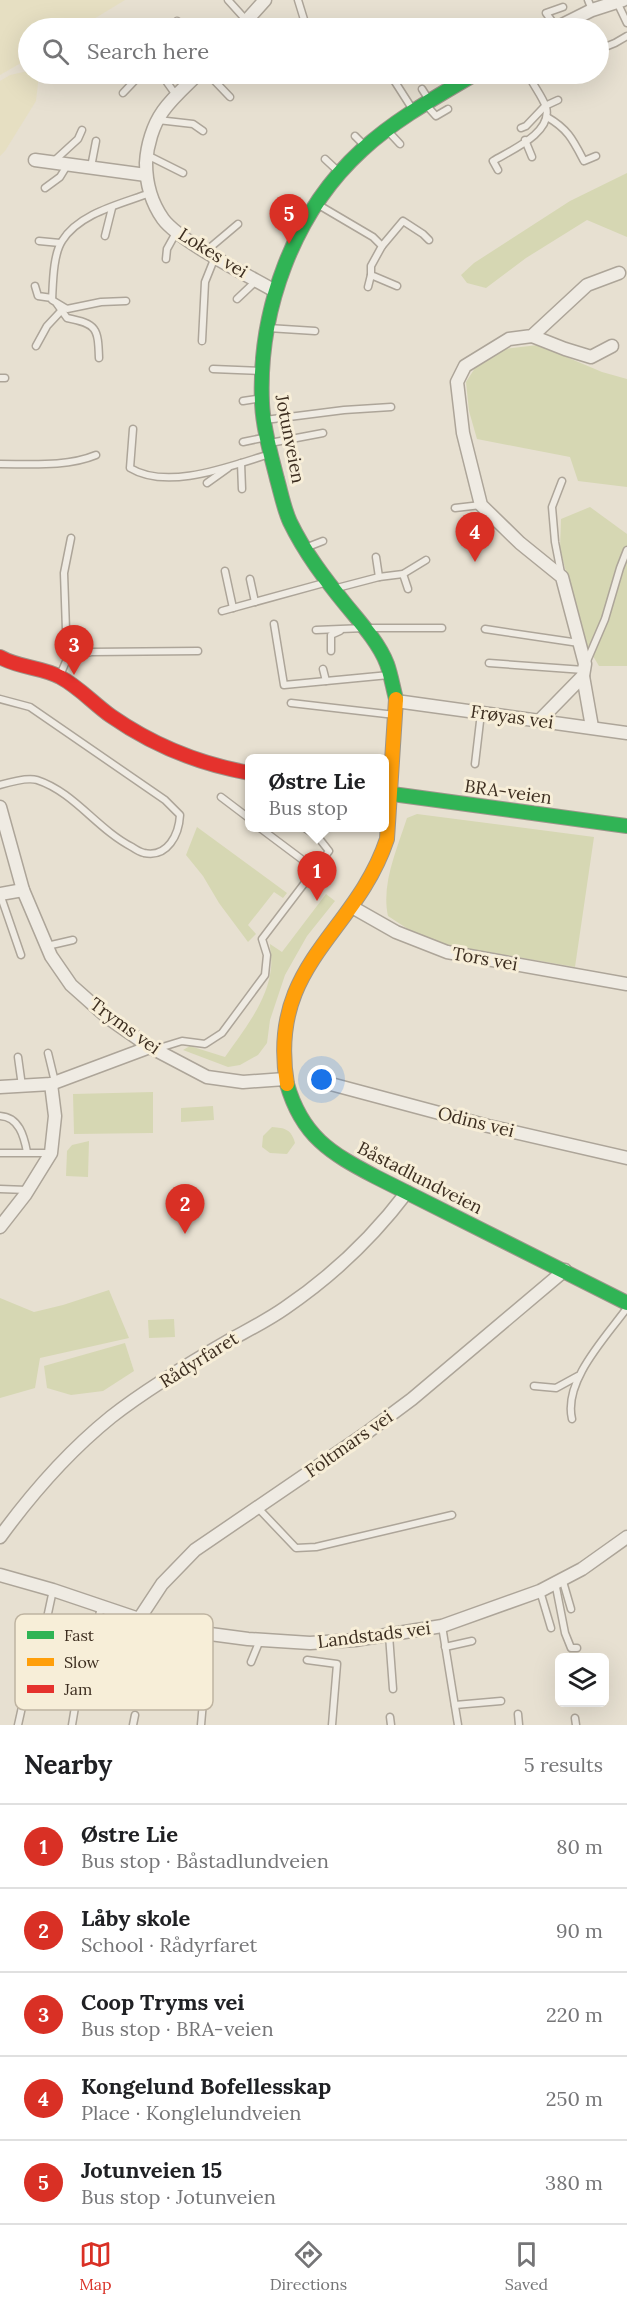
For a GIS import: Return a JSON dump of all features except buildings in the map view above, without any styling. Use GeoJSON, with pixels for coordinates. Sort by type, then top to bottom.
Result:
{"type":"FeatureCollection","features":[{"type":"Feature","properties":{"kind":"street"},"geometry":{"type":"LineString","coordinates":[[248,18],[265,0]]}},
{"type":"Feature","properties":{"kind":"street"},"geometry":{"type":"LineString","coordinates":[[571,18],[590,5],[620,1]]}},
{"type":"Feature","properties":{"kind":"street","name":"Lokes vei"},"geometry":{"type":"LineString","coordinates":[[188,84],[163,111],[158,120],[146,175],[150,193],[164,221],[211,254],[275,291]]}},
{"type":"Feature","properties":{"kind":"street","name":"Jotunveien"},"geometry":{"type":"LineString","coordinates":[[389,775],[396,708],[387,663],[364,628],[304,548],[289,520],[269,445],[262,398],[262,371],[275,291],[297,238],[324,192],[366,147],[387,129],[422,101],[455,84]]}},
{"type":"Feature","properties":{"kind":"street"},"geometry":{"type":"LineString","coordinates":[[35,160],[146,175]]}},
{"type":"Feature","properties":{"kind":"street"},"geometry":{"type":"LineString","coordinates":[[532,336],[587,285],[619,273]]}},
{"type":"Feature","properties":{"kind":"street"},"geometry":{"type":"LineString","coordinates":[[592,727],[579,644],[562,577],[520,543],[481,505],[463,433],[457,382],[465,366],[509,339],[532,336],[591,357],[612,346]]}},
{"type":"Feature","properties":{"kind":"street"},"geometry":{"type":"LineString","coordinates":[[1,659],[59,676],[112,717],[152,741],[194,759],[245,772]]}},
{"type":"Feature","properties":{"kind":"street"},"geometry":{"type":"LineString","coordinates":[[540,720],[584,670]]}},
{"type":"Feature","properties":{"kind":"street","name":"Frøyas vei"},"geometry":{"type":"LineString","coordinates":[[396,708],[481,713],[627,733]]}},
{"type":"Feature","properties":{"kind":"street","name":"BRA-veien"},"geometry":{"type":"LineString","coordinates":[[389,794],[627,826]]}},
{"type":"Feature","properties":{"kind":"street","name":"Tryms vei"},"geometry":{"type":"LineString","coordinates":[[0,807],[23,890],[51,956],[70,985],[107,1017],[153,1048],[207,1077],[243,1082],[285,1079]]}},
{"type":"Feature","properties":{"kind":"street","name":"Båstadlundveien"},"geometry":{"type":"LineString","coordinates":[[387,832],[383,855],[352,907],[318,951],[295,990],[284,1024],[282,1053],[285,1079],[295,1108],[312,1136],[352,1166],[565,1270],[627,1303]]}},
{"type":"Feature","properties":{"kind":"street"},"geometry":{"type":"LineString","coordinates":[[0,894],[23,890]]}},
{"type":"Feature","properties":{"kind":"street","name":"Tors vei"},"geometry":{"type":"LineString","coordinates":[[352,907],[396,932],[447,952],[627,984]]}},
{"type":"Feature","properties":{"kind":"street"},"geometry":{"type":"LineString","coordinates":[[0,1087],[53,1083],[153,1048]]}},
{"type":"Feature","properties":{"kind":"street"},"geometry":{"type":"LineString","coordinates":[[0,1227],[28,1190],[51,1153],[54,1116],[53,1083]]}},
{"type":"Feature","properties":{"kind":"street","name":"Odins vei"},"geometry":{"type":"LineString","coordinates":[[327,1083],[488,1126],[627,1158]]}},
{"type":"Feature","properties":{"kind":"street","name":"Rådyrfaret"},"geometry":{"type":"LineString","coordinates":[[0,1537],[18,1511],[64,1460],[112,1417],[214,1350],[285,1308],[355,1253],[386,1220],[407,1192]]}},
{"type":"Feature","properties":{"kind":"street","name":"Foltmars vei"},"geometry":{"type":"LineString","coordinates":[[141,1614],[162,1584],[187,1558],[224,1529],[412,1400],[565,1270]]}},
{"type":"Feature","properties":{"kind":"street","name":"Landstads vei"},"geometry":{"type":"LineString","coordinates":[[213,1634],[310,1643],[355,1640],[442,1626],[540,1590],[582,1569],[627,1537]]}},
{"type":"Feature","properties":{"kind":"street","name":"Landstads vei"},"geometry":{"type":"LineString","coordinates":[[0,1575],[124,1614]]}},
{"type":"Feature","properties":{"kind":"lane"},"geometry":{"type":"LineString","coordinates":[[228,0],[239,18]]}},
{"type":"Feature","properties":{"kind":"lane"},"geometry":{"type":"LineString","coordinates":[[298,0],[304,18]]}},
{"type":"Feature","properties":{"kind":"lane"},"geometry":{"type":"LineString","coordinates":[[620,1],[627,23]]}},
{"type":"Feature","properties":{"kind":"lane"},"geometry":{"type":"LineString","coordinates":[[550,18],[546,13],[562,7]]}},
{"type":"Feature","properties":{"kind":"lane"},"geometry":{"type":"LineString","coordinates":[[609,45],[627,36]]}},
{"type":"Feature","properties":{"kind":"lane"},"geometry":{"type":"LineString","coordinates":[[123,93],[132,84]]}},
{"type":"Feature","properties":{"kind":"lane"},"geometry":{"type":"LineString","coordinates":[[168,84],[177,96]]}},
{"type":"Feature","properties":{"kind":"lane"},"geometry":{"type":"LineString","coordinates":[[218,84],[230,97]]}},
{"type":"Feature","properties":{"kind":"lane"},"geometry":{"type":"LineString","coordinates":[[402,84],[436,116],[448,109]]}},
{"type":"Feature","properties":{"kind":"lane"},"geometry":{"type":"LineString","coordinates":[[498,170],[493,161],[543,127],[547,117],[545,106],[533,84]]}},
{"type":"Feature","properties":{"kind":"lane"},"geometry":{"type":"LineString","coordinates":[[521,128],[531,122],[545,106],[558,100]]}},
{"type":"Feature","properties":{"kind":"lane"},"geometry":{"type":"LineString","coordinates":[[547,117],[562,125],[584,161],[596,156]]}},
{"type":"Feature","properties":{"kind":"lane"},"geometry":{"type":"LineString","coordinates":[[158,120],[193,124],[203,131]]}},
{"type":"Feature","properties":{"kind":"lane"},"geometry":{"type":"LineString","coordinates":[[387,129],[400,144]]}},
{"type":"Feature","properties":{"kind":"lane"},"geometry":{"type":"LineString","coordinates":[[54,162],[78,139],[82,130]]}},
{"type":"Feature","properties":{"kind":"lane"},"geometry":{"type":"LineString","coordinates":[[355,135],[366,147]]}},
{"type":"Feature","properties":{"kind":"lane"},"geometry":{"type":"LineString","coordinates":[[525,140],[532,157]]}},
{"type":"Feature","properties":{"kind":"lane"},"geometry":{"type":"LineString","coordinates":[[91,167],[96,141]]}},
{"type":"Feature","properties":{"kind":"lane"},"geometry":{"type":"LineString","coordinates":[[151,148],[183,173]]}},
{"type":"Feature","properties":{"kind":"lane"},"geometry":{"type":"LineString","coordinates":[[326,159],[341,173]]}},
{"type":"Feature","properties":{"kind":"lane"},"geometry":{"type":"LineString","coordinates":[[45,188],[60,177],[69,164]]}},
{"type":"Feature","properties":{"kind":"lane"},"geometry":{"type":"LineString","coordinates":[[99,358],[98,335],[87,322],[67,318],[54,300],[53,274],[60,243],[73,226],[150,193]]}},
{"type":"Feature","properties":{"kind":"lane"},"geometry":{"type":"LineString","coordinates":[[317,204],[373,237],[382,246]]}},
{"type":"Feature","properties":{"kind":"lane"},"geometry":{"type":"LineString","coordinates":[[105,236],[112,208]]}},
{"type":"Feature","properties":{"kind":"lane"},"geometry":{"type":"LineString","coordinates":[[368,287],[371,266],[382,246],[403,221],[429,240]]}},
{"type":"Feature","properties":{"kind":"lane"},"geometry":{"type":"LineString","coordinates":[[202,341],[205,282],[211,254],[238,224]]}},
{"type":"Feature","properties":{"kind":"lane"},"geometry":{"type":"LineString","coordinates":[[166,259],[167,249],[177,231]]}},
{"type":"Feature","properties":{"kind":"lane"},"geometry":{"type":"LineString","coordinates":[[39,241],[60,243]]}},
{"type":"Feature","properties":{"kind":"lane"},"geometry":{"type":"LineString","coordinates":[[371,275],[398,286]]}},
{"type":"Feature","properties":{"kind":"lane"},"geometry":{"type":"LineString","coordinates":[[237,299],[257,280]]}},
{"type":"Feature","properties":{"kind":"lane"},"geometry":{"type":"LineString","coordinates":[[35,286],[38,296],[54,300],[67,309],[101,302],[126,301]]}},
{"type":"Feature","properties":{"kind":"lane"},"geometry":{"type":"LineString","coordinates":[[36,346],[47,326],[61,310]]}},
{"type":"Feature","properties":{"kind":"lane"},"geometry":{"type":"LineString","coordinates":[[268,328],[315,331]]}},
{"type":"Feature","properties":{"kind":"lane"},"geometry":{"type":"LineString","coordinates":[[213,369],[262,371]]}},
{"type":"Feature","properties":{"kind":"lane"},"geometry":{"type":"LineString","coordinates":[[243,401],[262,398]]}},
{"type":"Feature","properties":{"kind":"lane"},"geometry":{"type":"LineString","coordinates":[[265,420],[344,410],[391,407]]}},
{"type":"Feature","properties":{"kind":"lane"},"geometry":{"type":"LineString","coordinates":[[134,429],[130,468],[142,475],[157,477],[202,474],[237,464]]}},
{"type":"Feature","properties":{"kind":"lane"},"geometry":{"type":"LineString","coordinates":[[207,483],[269,445],[323,433]]}},
{"type":"Feature","properties":{"kind":"lane"},"geometry":{"type":"LineString","coordinates":[[243,442],[269,445]]}},
{"type":"Feature","properties":{"kind":"lane"},"geometry":{"type":"LineString","coordinates":[[0,464],[83,461],[96,454]]}},
{"type":"Feature","properties":{"kind":"lane"},"geometry":{"type":"LineString","coordinates":[[237,464],[242,489]]}},
{"type":"Feature","properties":{"kind":"lane"},"geometry":{"type":"LineString","coordinates":[[562,481],[552,507],[555,542],[562,577]]}},
{"type":"Feature","properties":{"kind":"lane"},"geometry":{"type":"LineString","coordinates":[[455,508],[481,505]]}},
{"type":"Feature","properties":{"kind":"lane"},"geometry":{"type":"LineString","coordinates":[[59,676],[67,659],[64,573],[71,538]]}},
{"type":"Feature","properties":{"kind":"lane"},"geometry":{"type":"LineString","coordinates":[[304,548],[323,542]]}},
{"type":"Feature","properties":{"kind":"lane"},"geometry":{"type":"LineString","coordinates":[[489,663],[584,670],[605,619],[627,550]]}},
{"type":"Feature","properties":{"kind":"lane"},"geometry":{"type":"LineString","coordinates":[[376,557],[379,577]]}},
{"type":"Feature","properties":{"kind":"lane"},"geometry":{"type":"LineString","coordinates":[[222,611],[331,586],[403,574],[426,560]]}},
{"type":"Feature","properties":{"kind":"lane"},"geometry":{"type":"LineString","coordinates":[[225,572],[233,608]]}},
{"type":"Feature","properties":{"kind":"lane"},"geometry":{"type":"LineString","coordinates":[[403,574],[408,589]]}},
{"type":"Feature","properties":{"kind":"lane"},"geometry":{"type":"LineString","coordinates":[[250,579],[255,602]]}},
{"type":"Feature","properties":{"kind":"lane"},"geometry":{"type":"LineString","coordinates":[[274,624],[284,684],[390,675]]}},
{"type":"Feature","properties":{"kind":"lane"},"geometry":{"type":"LineString","coordinates":[[316,630],[442,628]]}},
{"type":"Feature","properties":{"kind":"lane"},"geometry":{"type":"LineString","coordinates":[[331,651],[331,635],[343,629]]}},
{"type":"Feature","properties":{"kind":"lane"},"geometry":{"type":"LineString","coordinates":[[485,629],[579,644]]}},
{"type":"Feature","properties":{"kind":"lane"},"geometry":{"type":"LineString","coordinates":[[67,659],[91,652],[198,651]]}},
{"type":"Feature","properties":{"kind":"lane"},"geometry":{"type":"LineString","coordinates":[[323,669],[326,681]]}},
{"type":"Feature","properties":{"kind":"lane"},"geometry":{"type":"LineString","coordinates":[[0,699],[30,707],[165,800],[180,815],[179,829],[172,843],[160,852],[144,853],[119,840],[55,788],[34,779],[0,785]]}},
{"type":"Feature","properties":{"kind":"lane"},"geometry":{"type":"LineString","coordinates":[[291,703],[396,708]]}},
{"type":"Feature","properties":{"kind":"lane"},"geometry":{"type":"LineString","coordinates":[[475,764],[481,713]]}},
{"type":"Feature","properties":{"kind":"lane"},"geometry":{"type":"LineString","coordinates":[[220,797],[245,816]]}},
{"type":"Feature","properties":{"kind":"lane"},"geometry":{"type":"LineString","coordinates":[[265,832],[316,870]]}},
{"type":"Feature","properties":{"kind":"lane"},"geometry":{"type":"LineString","coordinates":[[153,1048],[182,1041],[205,1044],[222,1033],[265,975],[267,955],[262,939],[329,851],[311,832]]}},
{"type":"Feature","properties":{"kind":"lane"},"geometry":{"type":"LineString","coordinates":[[0,894],[21,955]]}},
{"type":"Feature","properties":{"kind":"lane"},"geometry":{"type":"LineString","coordinates":[[47,946],[73,939]]}},
{"type":"Feature","properties":{"kind":"lane"},"geometry":{"type":"LineString","coordinates":[[48,1053],[53,1083]]}},
{"type":"Feature","properties":{"kind":"lane"},"geometry":{"type":"LineString","coordinates":[[18,1058],[22,1086]]}},
{"type":"Feature","properties":{"kind":"lane"},"geometry":{"type":"LineString","coordinates":[[0,1116],[17,1123],[24,1136],[27,1152]]}},
{"type":"Feature","properties":{"kind":"lane"},"geometry":{"type":"LineString","coordinates":[[0,1153],[51,1153]]}},
{"type":"Feature","properties":{"kind":"lane"},"geometry":{"type":"LineString","coordinates":[[0,1189],[28,1190]]}},
{"type":"Feature","properties":{"kind":"lane"},"geometry":{"type":"LineString","coordinates":[[572,1419],[570,1409],[578,1376],[627,1308]]}},
{"type":"Feature","properties":{"kind":"lane"},"geometry":{"type":"LineString","coordinates":[[534,1386],[556,1388],[578,1376]]}},
{"type":"Feature","properties":{"kind":"lane"},"geometry":{"type":"LineString","coordinates":[[258,1507],[297,1548],[316,1547],[453,1515]]}},
{"type":"Feature","properties":{"kind":"lane"},"geometry":{"type":"LineString","coordinates":[[558,1579],[571,1609]]}},
{"type":"Feature","properties":{"kind":"lane"},"geometry":{"type":"LineString","coordinates":[[558,1579],[565,1633],[572,1648],[577,1648]]}},
{"type":"Feature","properties":{"kind":"lane"},"geometry":{"type":"LineString","coordinates":[[48,1614],[53,1590]]}},
{"type":"Feature","properties":{"kind":"lane"},"geometry":{"type":"LineString","coordinates":[[540,1590],[551,1628]]}},
{"type":"Feature","properties":{"kind":"lane"},"geometry":{"type":"LineString","coordinates":[[99,1614],[101,1606]]}},
{"type":"Feature","properties":{"kind":"lane"},"geometry":{"type":"LineString","coordinates":[[442,1626],[458,1725]]}},
{"type":"Feature","properties":{"kind":"lane"},"geometry":{"type":"LineString","coordinates":[[389,1635],[393,1689]]}},
{"type":"Feature","properties":{"kind":"lane"},"geometry":{"type":"LineString","coordinates":[[251,1662],[261,1640]]}},
{"type":"Feature","properties":{"kind":"lane"},"geometry":{"type":"LineString","coordinates":[[445,1647],[472,1641]]}},
{"type":"Feature","properties":{"kind":"lane"},"geometry":{"type":"LineString","coordinates":[[307,1659],[337,1664],[332,1725]]}},
{"type":"Feature","properties":{"kind":"lane"},"geometry":{"type":"LineString","coordinates":[[455,1705],[501,1701]]}},
{"type":"Feature","properties":{"kind":"lane"},"geometry":{"type":"LineString","coordinates":[[18,1725],[21,1710]]}},
{"type":"Feature","properties":{"kind":"lane"},"geometry":{"type":"LineString","coordinates":[[72,1725],[74,1710]]}},
{"type":"Feature","properties":{"kind":"lane"},"geometry":{"type":"LineString","coordinates":[[201,1725],[202,1710]]}},
{"type":"Feature","properties":{"kind":"lane"},"geometry":{"type":"LineString","coordinates":[[518,1714],[519,1725]]}},
{"type":"Feature","properties":{"kind":"lane"},"geometry":{"type":"LineString","coordinates":[[133,1725],[135,1715]]}},
{"type":"Feature","properties":{"kind":"lane"},"geometry":{"type":"LineString","coordinates":[[390,1717],[391,1725]]}},
{"type":"Feature","properties":{"kind":"shaded area"},"geometry":{"type":"Polygon","coordinates":[[[0,0],[125,0],[95,18],[18,18],[18,65],[0,75],[0,0]]]}},
{"type":"Feature","properties":{"kind":"shaded area"},"geometry":{"type":"Polygon","coordinates":[[[18,73],[18,84],[38,84],[36,101],[0,156],[0,81],[18,73]]]}},
{"type":"Feature","properties":{"kind":"green space"},"geometry":{"type":"Polygon","coordinates":[[[627,173],[627,237],[587,220],[526,258],[486,288],[467,283],[461,275],[474,263],[570,201],[627,173]]]}},
{"type":"Feature","properties":{"kind":"green space"},"geometry":{"type":"Polygon","coordinates":[[[538,345],[602,372],[627,379],[627,487],[578,481],[570,457],[477,439],[469,411],[466,382],[475,368],[504,349],[538,345]]]}},
{"type":"Feature","properties":{"kind":"green space"},"geometry":{"type":"Polygon","coordinates":[[[590,507],[627,534],[627,666],[599,666],[584,641],[560,549],[561,519],[590,507]]]}},
{"type":"Feature","properties":{"kind":"green space"},"geometry":{"type":"Polygon","coordinates":[[[417,814],[594,837],[575,967],[448,945],[411,931],[388,916],[386,904],[391,867],[407,818],[417,814]]]}},
{"type":"Feature","properties":{"kind":"green space"},"geometry":{"type":"Polygon","coordinates":[[[197,827],[287,893],[283,898],[274,892],[248,925],[256,934],[248,942],[186,855],[197,827]]]}},
{"type":"Feature","properties":{"kind":"green space"},"geometry":{"type":"Polygon","coordinates":[[[326,894],[335,901],[307,936],[285,975],[270,1020],[267,1043],[258,1055],[240,1065],[228,1067],[183,1050],[190,1046],[225,1057],[254,1015],[265,992],[271,968],[270,944],[282,952],[326,894]]]}},
{"type":"Feature","properties":{"kind":"green space"},"geometry":{"type":"Polygon","coordinates":[[[153,1092],[153,1133],[74,1134],[73,1094],[153,1092]]]}},
{"type":"Feature","properties":{"kind":"green space"},"geometry":{"type":"Polygon","coordinates":[[[213,1106],[214,1120],[181,1122],[181,1108],[213,1106]]]}},
{"type":"Feature","properties":{"kind":"green space"},"geometry":{"type":"Polygon","coordinates":[[[272,1127],[284,1129],[292,1135],[295,1143],[287,1154],[270,1153],[262,1147],[263,1136],[272,1127]]]}},
{"type":"Feature","properties":{"kind":"green space"},"geometry":{"type":"Polygon","coordinates":[[[89,1141],[88,1177],[66,1176],[67,1151],[72,1145],[89,1141]]]}},
{"type":"Feature","properties":{"kind":"green space"},"geometry":{"type":"Polygon","coordinates":[[[109,1290],[129,1338],[40,1358],[35,1388],[0,1398],[0,1298],[34,1312],[109,1290]]]}},
{"type":"Feature","properties":{"kind":"green space"},"geometry":{"type":"Polygon","coordinates":[[[174,1319],[175,1337],[149,1338],[148,1320],[174,1319]]]}},
{"type":"Feature","properties":{"kind":"green space"},"geometry":{"type":"Polygon","coordinates":[[[125,1343],[134,1371],[103,1391],[71,1395],[47,1388],[44,1366],[125,1343]]]}},
{"type":"Feature","properties":{"kind":"traffic: fast"},"geometry":{"type":"LineString","coordinates":[[396,699],[384,656],[316,565],[290,522],[266,432],[262,403],[262,368],[266,334],[274,299],[299,233],[317,203],[338,175],[362,150],[389,128],[458,84]]}},
{"type":"Feature","properties":{"kind":"traffic: fast"},"geometry":{"type":"LineString","coordinates":[[389,794],[627,826]]}},
{"type":"Feature","properties":{"kind":"traffic: fast"},"geometry":{"type":"LineString","coordinates":[[287,1084],[293,1102],[310,1130],[320,1141],[345,1160],[627,1303]]}},
{"type":"Feature","properties":{"kind":"traffic: slow"},"geometry":{"type":"LineString","coordinates":[[389,808],[396,699]]}},
{"type":"Feature","properties":{"kind":"traffic: slow"},"geometry":{"type":"LineString","coordinates":[[287,1084],[284,1043],[290,1009],[301,979],[373,872],[387,839],[387,832]]}},
{"type":"Feature","properties":{"kind":"traffic: jam"},"geometry":{"type":"LineString","coordinates":[[0,657],[60,677],[127,727],[160,745],[213,765],[245,772]]}},
{"type":"Feature","properties":{"kind":"place","name":"Jotunveien 15"},"geometry":{"type":"Point","coordinates":[289,244]}},
{"type":"Feature","properties":{"kind":"place","name":"Kongelund Bofellesskap"},"geometry":{"type":"Point","coordinates":[475,562]}},
{"type":"Feature","properties":{"kind":"place","name":"Coop Tryms vei"},"geometry":{"type":"Point","coordinates":[74,675]}},
{"type":"Feature","properties":{"kind":"place","name":"Østre Lie"},"geometry":{"type":"Point","coordinates":[317,901]}},
{"type":"Feature","properties":{"kind":"place","name":"Låby skole"},"geometry":{"type":"Point","coordinates":[185,1234]}}]}
